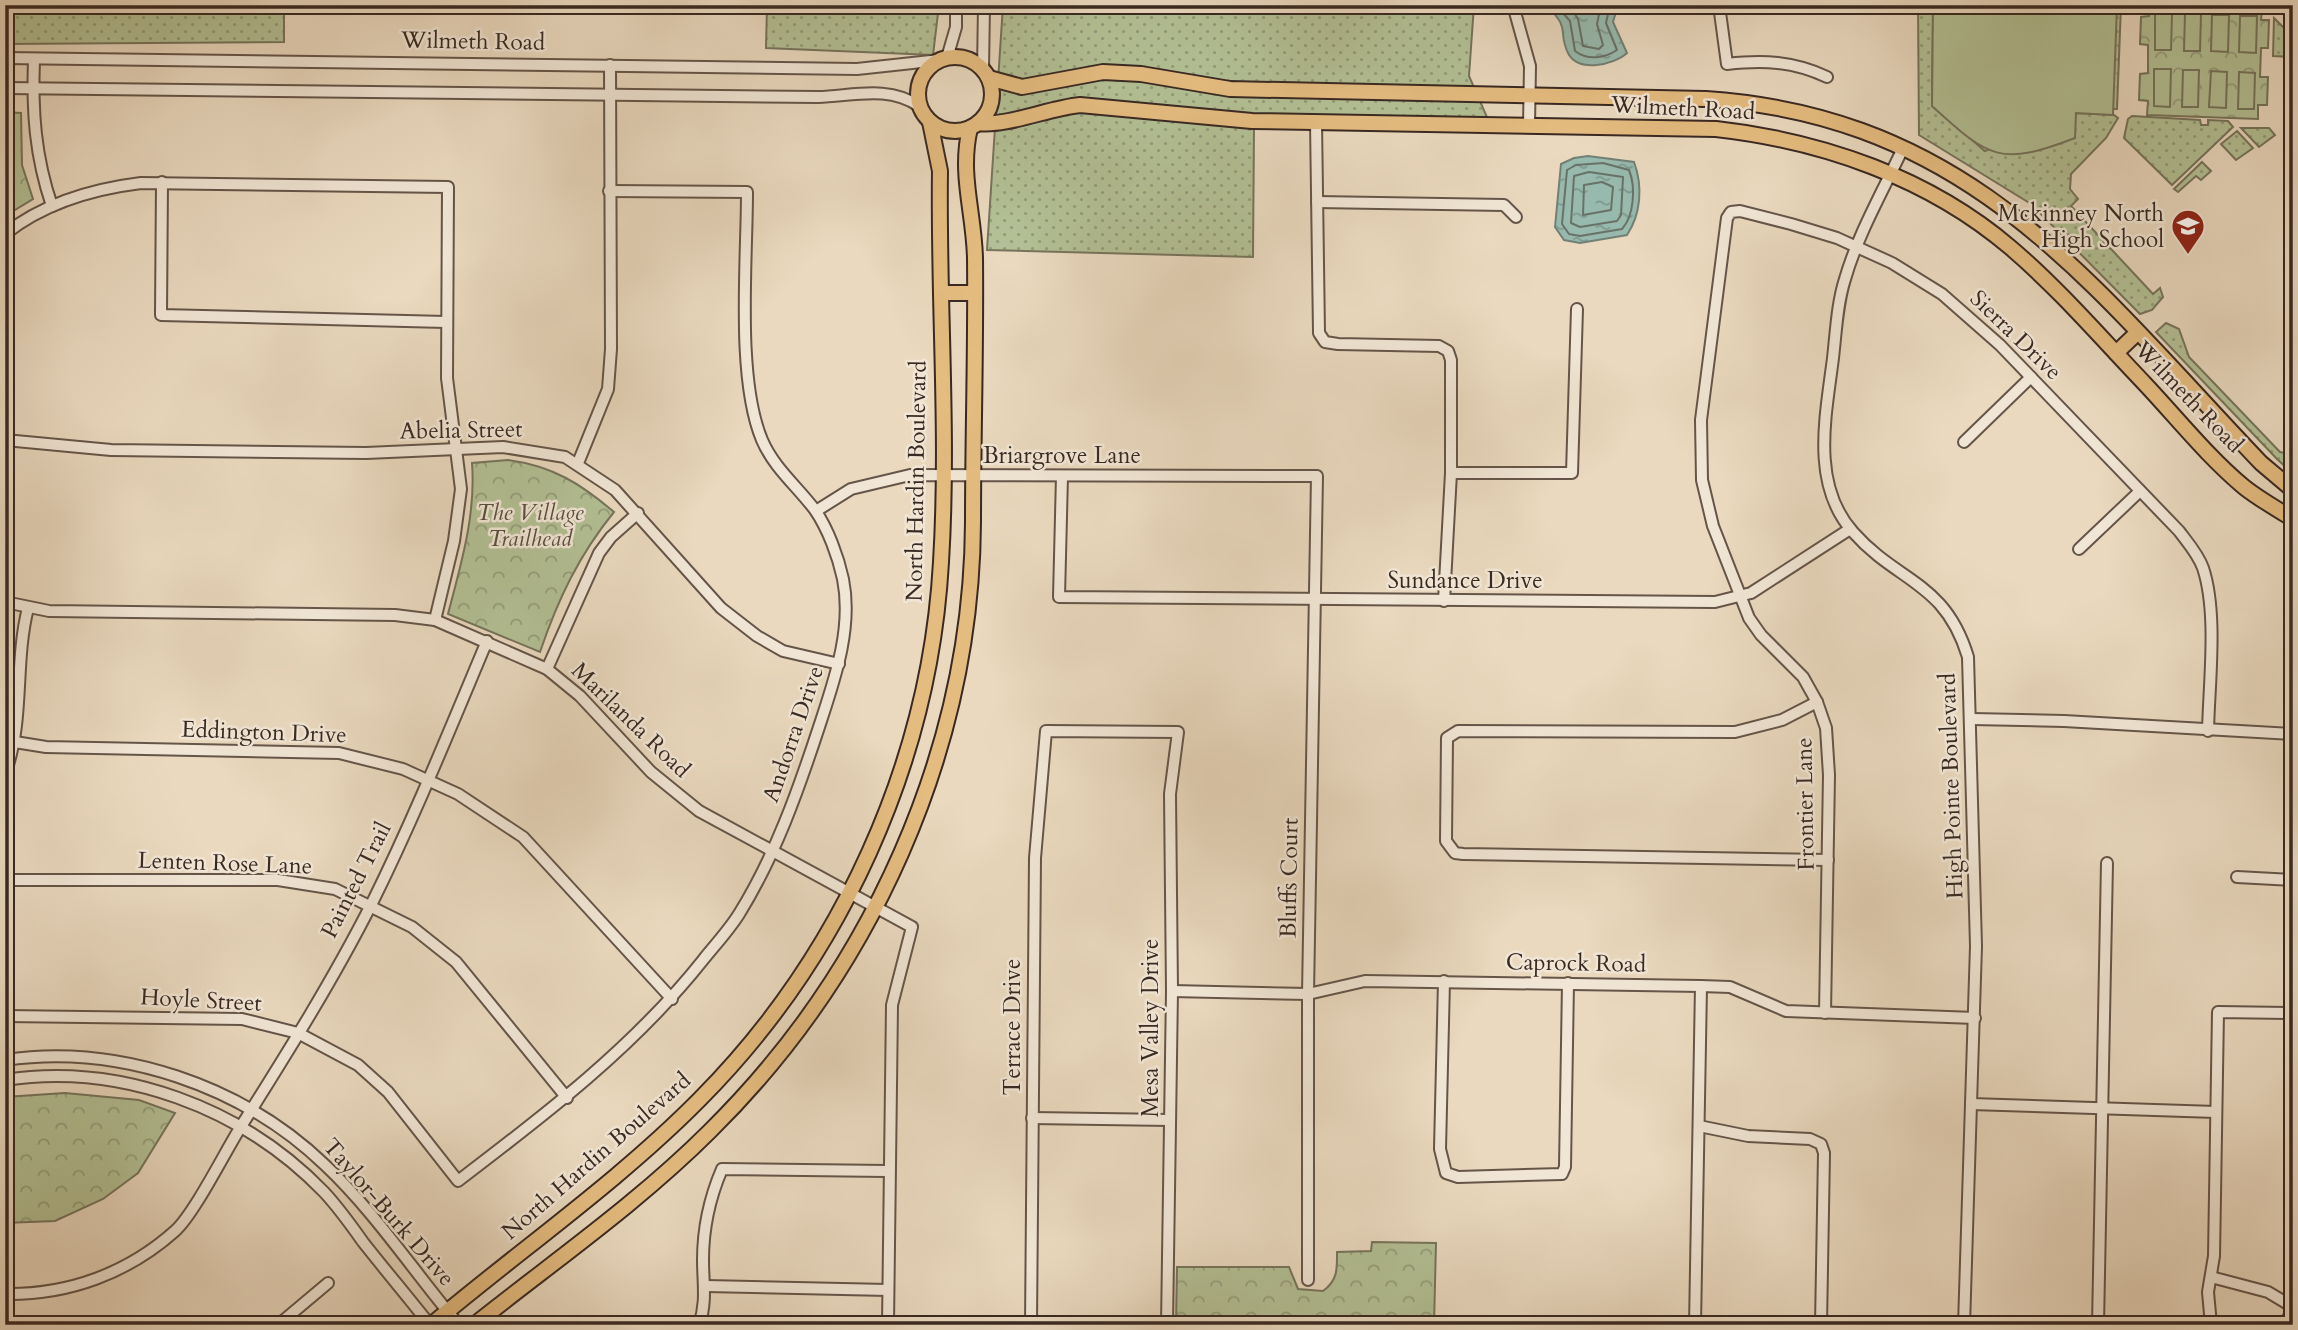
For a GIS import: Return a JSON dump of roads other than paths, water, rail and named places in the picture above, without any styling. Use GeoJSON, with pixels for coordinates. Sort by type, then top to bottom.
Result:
{"type":"FeatureCollection","features":[{"type":"Feature","properties":{"kind":"main road"},"geometry":{"type":"LineString","coordinates":[[474,1325],[641,1193],[710,1132],[763,1075],[836,976],[876,906],[922,800],[951,702],[969,594],[974,293],[973,226],[963,161],[974,126],[992,101],[986,74],[965,58],[943,59],[929,66],[920,79],[917,94],[919,106],[930,122],[951,131],[974,126]]}},
{"type":"Feature","properties":{"kind":"main road","name":"Wilmeth Road"},"geometry":{"type":"LineString","coordinates":[[986,74],[1022,87],[1088,74],[1121,72],[1230,89],[1656,97],[1744,102],[1815,116],[1903,148],[1969,182],[2024,222],[2081,272],[2261,463],[2293,489]]}},
{"type":"Feature","properties":{"kind":"main road","name":"Wilmeth Road"},"geometry":{"type":"LineString","coordinates":[[974,126],[1058,107],[1080,105],[1215,119],[1691,127],[1742,132],[1818,148],[1891,174],[1952,206],[2010,247],[2051,284],[2245,487],[2293,519]]}},
{"type":"Feature","properties":{"kind":"main road","name":"North Hardin Boulevard"},"geometry":{"type":"LineString","coordinates":[[431,1325],[646,1150],[700,1100],[785,998],[851,892],[893,793],[921,700],[940,582],[943,476],[940,171],[930,122]]}},
{"type":"Feature","properties":{"kind":"main road"},"geometry":{"type":"LineString","coordinates":[[941,293],[974,293]]}},
{"type":"Feature","properties":{"kind":"main road"},"geometry":{"type":"LineString","coordinates":[[2116,353],[2137,333]]}},
{"type":"Feature","properties":{"kind":"street"},"geometry":{"type":"LineString","coordinates":[[943,59],[956,27],[956,5]]}},
{"type":"Feature","properties":{"kind":"street"},"geometry":{"type":"LineString","coordinates":[[984,5],[986,74]]}},
{"type":"Feature","properties":{"kind":"street"},"geometry":{"type":"LineString","coordinates":[[1513,5],[1530,66],[1529,125]]}},
{"type":"Feature","properties":{"kind":"street"},"geometry":{"type":"LineString","coordinates":[[1719,5],[1727,64],[1780,62],[1809,68],[1827,77]]}},
{"type":"Feature","properties":{"kind":"street","name":"Wilmeth Road"},"geometry":{"type":"LineString","coordinates":[[5,58],[857,69],[943,59]]}},
{"type":"Feature","properties":{"kind":"street"},"geometry":{"type":"LineString","coordinates":[[34,58],[36,143],[52,206]]}},
{"type":"Feature","properties":{"kind":"street"},"geometry":{"type":"LineString","coordinates":[[578,463],[608,388],[611,349],[610,65]]}},
{"type":"Feature","properties":{"kind":"street"},"geometry":{"type":"LineString","coordinates":[[5,88],[818,97],[889,93],[919,106]]}},
{"type":"Feature","properties":{"kind":"street"},"geometry":{"type":"LineString","coordinates":[[1316,122],[1319,333],[1325,342],[1439,346],[1448,351],[1451,360],[1451,472],[1444,601]]}},
{"type":"Feature","properties":{"kind":"street","name":"High Pointe Boulevard"},"geometry":{"type":"LineString","coordinates":[[1903,148],[1857,247],[1839,302],[1823,449],[1832,492],[1850,529],[1875,553],[1931,593],[1952,618],[1968,657],[1972,719],[1975,1018],[1964,1325]]}},
{"type":"Feature","properties":{"kind":"street"},"geometry":{"type":"LineString","coordinates":[[162,182],[161,316],[446,322]]}},
{"type":"Feature","properties":{"kind":"street"},"geometry":{"type":"LineString","coordinates":[[5,234],[21,222],[52,206],[100,188],[162,182],[448,187],[446,322],[449,391],[461,489],[454,541],[435,620]]}},
{"type":"Feature","properties":{"kind":"street","name":"Andorra Drive"},"geometry":{"type":"LineString","coordinates":[[458,1181],[567,1098],[672,999],[739,915],[772,852],[797,793],[839,664],[844,620],[844,582],[833,547],[816,511],[773,460],[762,440],[752,406],[747,369],[747,192],[610,191]]}},
{"type":"Feature","properties":{"kind":"street"},"geometry":{"type":"LineString","coordinates":[[1317,202],[1504,205],[1516,218]]}},
{"type":"Feature","properties":{"kind":"street","name":"Sierra Drive"},"geometry":{"type":"LineString","coordinates":[[1731,212],[1740,211],[1791,223],[1857,247],[1908,272],[1942,294],[1969,316],[2031,377],[2191,545],[2202,565],[2206,580],[2209,616],[2208,731]]}},
{"type":"Feature","properties":{"kind":"street","name":"Frontier Lane"},"geometry":{"type":"LineString","coordinates":[[1731,212],[1727,218],[1701,421],[1702,480],[1713,526],[1739,597],[1755,628],[1803,677],[1817,702],[1829,750],[1825,1013]]}},
{"type":"Feature","properties":{"kind":"street"},"geometry":{"type":"LineString","coordinates":[[1451,472],[1572,473],[1577,309]]}},
{"type":"Feature","properties":{"kind":"street"},"geometry":{"type":"LineString","coordinates":[[1964,442],[2031,377]]}},
{"type":"Feature","properties":{"kind":"street","name":"Abelia Street"},"geometry":{"type":"LineString","coordinates":[[5,440],[111,450],[366,453],[503,447],[531,449],[578,463],[615,490],[720,608],[757,636],[783,651],[839,664]]}},
{"type":"Feature","properties":{"kind":"street","name":"Briargrove Lane"},"geometry":{"type":"LineString","coordinates":[[816,511],[851,489],[910,475],[1317,477]]}},
{"type":"Feature","properties":{"kind":"street","name":"Sundance Drive"},"geometry":{"type":"LineString","coordinates":[[1062,477],[1059,597],[1698,603],[1739,597],[1770,581],[1850,529]]}},
{"type":"Feature","properties":{"kind":"street","name":"Bluffs Court"},"geometry":{"type":"LineString","coordinates":[[1308,1280],[1308,994],[1317,477]]}},
{"type":"Feature","properties":{"kind":"street"},"geometry":{"type":"LineString","coordinates":[[2079,549],[2140,491]]}},
{"type":"Feature","properties":{"kind":"street"},"geometry":{"type":"LineString","coordinates":[[547,669],[599,553],[611,537],[638,513]]}},
{"type":"Feature","properties":{"kind":"street","name":"Marilanda Road"},"geometry":{"type":"LineString","coordinates":[[5,602],[28,608],[395,615],[435,620],[547,669],[580,696],[651,772],[699,811],[912,927],[892,1005],[887,1171]]}},
{"type":"Feature","properties":{"kind":"street"},"geometry":{"type":"LineString","coordinates":[[5,774],[15,742],[23,631],[28,608]]}},
{"type":"Feature","properties":{"kind":"street","name":"Painted Trail"},"geometry":{"type":"LineString","coordinates":[[5,1294],[61,1290],[98,1279],[139,1258],[178,1229],[298,1033],[371,904],[429,779],[487,641]]}},
{"type":"Feature","properties":{"kind":"street"},"geometry":{"type":"LineString","coordinates":[[1817,702],[1782,720],[1735,732],[1466,730],[1452,734],[1447,738],[1446,841],[1455,853],[1828,860]]}},
{"type":"Feature","properties":{"kind":"street"},"geometry":{"type":"LineString","coordinates":[[1972,719],[2064,721],[2293,734]]}},
{"type":"Feature","properties":{"kind":"street","name":"Mesa Valley Drive"},"geometry":{"type":"LineString","coordinates":[[1046,731],[1178,732],[1170,794],[1172,991],[1167,1325]]}},
{"type":"Feature","properties":{"kind":"street","name":"Terrace Drive"},"geometry":{"type":"LineString","coordinates":[[1031,1325],[1035,858],[1046,731]]}},
{"type":"Feature","properties":{"kind":"street","name":"Eddington Drive"},"geometry":{"type":"LineString","coordinates":[[15,742],[46,747],[340,753],[375,760],[429,779],[482,808],[523,837],[672,999]]}},
{"type":"Feature","properties":{"kind":"street"},"geometry":{"type":"LineString","coordinates":[[2098,1325],[2107,863]]}},
{"type":"Feature","properties":{"kind":"street"},"geometry":{"type":"LineString","coordinates":[[2237,877],[2293,880]]}},
{"type":"Feature","properties":{"kind":"street","name":"Lenten Rose Lane"},"geometry":{"type":"LineString","coordinates":[[5,880],[304,882],[335,889],[371,904],[412,927],[456,962],[567,1098]]}},
{"type":"Feature","properties":{"kind":"street","name":"Caprock Road"},"geometry":{"type":"LineString","coordinates":[[1172,991],[1308,994],[1365,981],[1701,986],[1730,987],[1786,1011],[1975,1018]]}},
{"type":"Feature","properties":{"kind":"street"},"geometry":{"type":"LineString","coordinates":[[1444,981],[1440,1149],[1443,1168],[1450,1175],[1458,1177],[1562,1174],[1565,1167],[1568,984]]}},
{"type":"Feature","properties":{"kind":"street"},"geometry":{"type":"LineString","coordinates":[[1695,1325],[1701,986]]}},
{"type":"Feature","properties":{"kind":"street"},"geometry":{"type":"LineString","coordinates":[[2211,1325],[2218,1012],[2293,1013]]}},
{"type":"Feature","properties":{"kind":"street","name":"Hoyle Street"},"geometry":{"type":"LineString","coordinates":[[5,1016],[242,1019],[298,1033],[358,1065],[388,1092],[458,1181]]}},
{"type":"Feature","properties":{"kind":"street","name":"Taylor-Burk Drive"},"geometry":{"type":"LineString","coordinates":[[5,1060],[54,1057],[136,1066],[204,1086],[252,1110],[296,1140],[327,1167],[459,1325]]}},
{"type":"Feature","properties":{"kind":"street","name":"Taylor-Burk Drive"},"geometry":{"type":"LineString","coordinates":[[5,1080],[62,1076],[132,1084],[182,1099],[241,1127],[279,1152],[324,1192],[431,1325]]}},
{"type":"Feature","properties":{"kind":"street"},"geometry":{"type":"LineString","coordinates":[[1970,1104],[2216,1112]]}},
{"type":"Feature","properties":{"kind":"street"},"geometry":{"type":"LineString","coordinates":[[1032,1118],[1170,1120]]}},
{"type":"Feature","properties":{"kind":"street"},"geometry":{"type":"LineString","coordinates":[[1699,1126],[1748,1136],[1810,1139],[1823,1147],[1821,1325]]}},
{"type":"Feature","properties":{"kind":"street"},"geometry":{"type":"LineString","coordinates":[[699,1325],[706,1286],[702,1260],[706,1225],[711,1194],[722,1169],[887,1171],[888,1325]]}},
{"type":"Feature","properties":{"kind":"street"},"geometry":{"type":"LineString","coordinates":[[2211,1278],[2269,1292],[2293,1308],[2285,1325]]}},
{"type":"Feature","properties":{"kind":"street"},"geometry":{"type":"LineString","coordinates":[[278,1325],[328,1283]]}},
{"type":"Feature","properties":{"kind":"street"},"geometry":{"type":"LineString","coordinates":[[706,1286],[888,1290]]}},
{"type":"Feature","properties":{"kind":"water"},"geometry":{"type":"Polygon","coordinates":[[[1546,5],[1618,5],[1613,22],[1627,53],[1614,61],[1596,65],[1580,63],[1573,59],[1565,45],[1559,20],[1546,5]]]}},
{"type":"Feature","properties":{"kind":"water"},"geometry":{"type":"Polygon","coordinates":[[[1588,156],[1634,162],[1639,181],[1639,200],[1632,227],[1627,235],[1580,243],[1564,240],[1555,227],[1561,164],[1588,156]]]}},
{"type":"Feature","properties":{"kind":"place","name":"Mckinney North High School"},"geometry":{"type":"Point","coordinates":[2188,256]}},
{"type":"Feature","properties":{"kind":"park label","name":"The Village Trailhead"},"geometry":{"type":"Point","coordinates":[530,525]}}]}
